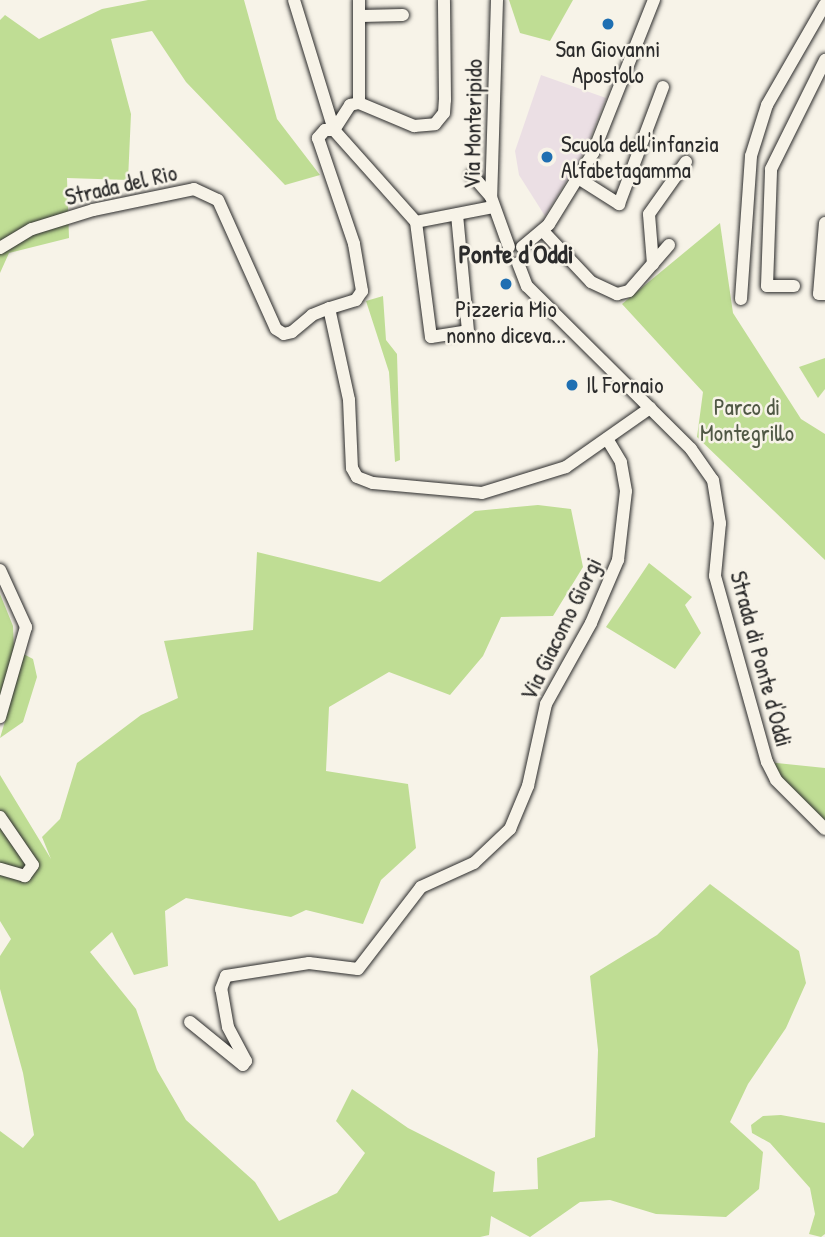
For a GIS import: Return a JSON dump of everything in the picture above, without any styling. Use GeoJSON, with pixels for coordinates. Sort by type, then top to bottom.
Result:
{"type":"FeatureCollection","features":[{"type":"Feature","properties":{"kind":"street"},"geometry":{"type":"LineString","coordinates":[[294,0],[337,132],[416,222],[431,337],[468,331],[457,215]]}},
{"type":"Feature","properties":{"kind":"street"},"geometry":{"type":"LineString","coordinates":[[359,0],[359,103]]}},
{"type":"Feature","properties":{"kind":"street"},"geometry":{"type":"LineString","coordinates":[[337,132],[350,105],[359,103],[425,128],[444,113],[444,0]]}},
{"type":"Feature","properties":{"kind":"street","name":"Via Monteripido"},"geometry":{"type":"LineString","coordinates":[[497,0],[492,202],[509,247]]}},
{"type":"Feature","properties":{"kind":"street"},"geometry":{"type":"LineString","coordinates":[[509,247],[522,247],[543,231],[593,153],[654,0]]}},
{"type":"Feature","properties":{"kind":"street"},"geometry":{"type":"LineString","coordinates":[[741,299],[751,156],[767,105],[824,9]]}},
{"type":"Feature","properties":{"kind":"street"},"geometry":{"type":"LineString","coordinates":[[361,16],[403,15]]}},
{"type":"Feature","properties":{"kind":"street"},"geometry":{"type":"LineString","coordinates":[[794,286],[767,286],[771,169],[825,60]]}},
{"type":"Feature","properties":{"kind":"street"},"geometry":{"type":"LineString","coordinates":[[578,178],[619,204],[663,88]]}},
{"type":"Feature","properties":{"kind":"street"},"geometry":{"type":"LineString","coordinates":[[337,132],[324,130],[318,138],[354,244],[362,291],[356,300],[329,307],[349,400],[357,477],[373,483],[482,493],[566,467],[650,408]]}},
{"type":"Feature","properties":{"kind":"street"},"geometry":{"type":"LineString","coordinates":[[653,264],[649,214],[686,162]]}},
{"type":"Feature","properties":{"kind":"street"},"geometry":{"type":"LineString","coordinates":[[416,222],[457,215],[492,202],[472,175]]}},
{"type":"Feature","properties":{"kind":"street","name":"Strada del Rio"},"geometry":{"type":"LineString","coordinates":[[0,248],[32,229],[93,209],[194,189],[218,200],[276,329],[292,332],[312,315],[329,307]]}},
{"type":"Feature","properties":{"kind":"street"},"geometry":{"type":"LineString","coordinates":[[825,223],[819,294],[825,294]]}},
{"type":"Feature","properties":{"kind":"street"},"geometry":{"type":"LineString","coordinates":[[543,231],[606,292],[629,291],[669,244]]}},
{"type":"Feature","properties":{"kind":"street","name":"Strada di Ponte d'Oddi"},"geometry":{"type":"LineString","coordinates":[[509,247],[508,260],[518,263],[527,286],[691,449],[713,480],[720,523],[715,576],[767,762],[776,780],[825,828]]}},
{"type":"Feature","properties":{"kind":"street"},"geometry":{"type":"LineString","coordinates":[[518,263],[524,258],[522,247]]}},
{"type":"Feature","properties":{"kind":"street","name":"Via Giacomo Giorgi"},"geometry":{"type":"LineString","coordinates":[[190,1022],[243,1065],[246,1061],[228,1027],[223,1001],[221,989],[226,976],[309,963],[358,969],[421,887],[474,863],[510,829],[528,786],[546,704],[591,623],[618,560],[626,491],[621,462],[607,439]]}},
{"type":"Feature","properties":{"kind":"street"},"geometry":{"type":"LineString","coordinates":[[0,570],[26,626],[0,717]]}},
{"type":"Feature","properties":{"kind":"street"},"geometry":{"type":"LineString","coordinates":[[0,817],[33,865],[25,876],[0,869]]}},
{"type":"Feature","properties":{"kind":"shaded area"},"geometry":{"type":"Polygon","coordinates":[[[541,75],[606,98],[586,149],[545,216],[519,175],[515,151],[541,75]]]}},
{"type":"Feature","properties":{"kind":"green space"},"geometry":{"type":"Polygon","coordinates":[[[148,0],[244,0],[277,119],[320,175],[285,185],[186,82],[152,31],[111,39],[131,114],[128,180],[67,178],[69,238],[9,253],[0,273],[0,20],[5,15],[39,39],[102,9],[148,0]]]}},
{"type":"Feature","properties":{"kind":"green space"},"geometry":{"type":"Polygon","coordinates":[[[509,0],[573,0],[550,41],[520,33],[509,0]]]}},
{"type":"Feature","properties":{"kind":"green space","name":"Parco di Montegrillo"},"geometry":{"type":"Polygon","coordinates":[[[720,223],[733,313],[801,419],[825,434],[825,560],[697,437],[703,392],[622,304],[720,223]]]}},
{"type":"Feature","properties":{"kind":"green space"},"geometry":{"type":"Polygon","coordinates":[[[383,296],[386,340],[397,354],[400,460],[395,462],[389,372],[366,301],[383,296]]]}},
{"type":"Feature","properties":{"kind":"green space"},"geometry":{"type":"Polygon","coordinates":[[[825,358],[825,389],[818,398],[799,367],[825,358]]]}},
{"type":"Feature","properties":{"kind":"green space"},"geometry":{"type":"Polygon","coordinates":[[[538,505],[571,509],[583,567],[553,616],[501,617],[483,656],[450,695],[389,672],[329,707],[326,771],[408,784],[416,848],[381,880],[363,924],[306,910],[291,917],[186,898],[165,911],[168,966],[134,975],[112,932],[90,952],[136,1009],[157,1070],[186,1120],[255,1182],[279,1221],[337,1193],[365,1153],[336,1121],[352,1089],[408,1128],[495,1172],[493,1192],[538,1189],[537,1158],[595,1137],[598,1050],[590,976],[657,935],[710,884],[799,951],[806,983],[786,1028],[748,1084],[730,1122],[763,1152],[759,1189],[726,1217],[656,1214],[610,1200],[580,1202],[530,1237],[491,1216],[489,1235],[480,1237],[0,1237],[0,1131],[23,1148],[34,1135],[23,1073],[0,989],[0,956],[11,939],[0,921],[0,775],[51,859],[42,837],[60,819],[77,763],[141,715],[178,698],[164,641],[253,630],[257,552],[380,582],[475,511],[538,505]]]}},
{"type":"Feature","properties":{"kind":"green space"},"geometry":{"type":"Polygon","coordinates":[[[649,563],[692,597],[685,605],[701,633],[675,669],[606,627],[649,563]]]}},
{"type":"Feature","properties":{"kind":"green space"},"geometry":{"type":"Polygon","coordinates":[[[0,594],[13,626],[14,649],[33,659],[37,677],[23,722],[0,738],[6,718],[0,709],[0,594]]]}},
{"type":"Feature","properties":{"kind":"green space"},"geometry":{"type":"Polygon","coordinates":[[[767,762],[825,768],[825,829],[767,762]]]}},
{"type":"Feature","properties":{"kind":"green space"},"geometry":{"type":"Polygon","coordinates":[[[781,1115],[825,1123],[825,1234],[821,1237],[809,1234],[815,1214],[810,1188],[770,1143],[752,1133],[751,1125],[763,1116],[781,1115]]]}},
{"type":"Feature","properties":{"kind":"place","name":"San Giovanni Apostolo"},"geometry":{"type":"Point","coordinates":[608,24]}},
{"type":"Feature","properties":{"kind":"place","name":"Scuola dell'infanzia Alfabetagamma"},"geometry":{"type":"Point","coordinates":[547,157]}},
{"type":"Feature","properties":{"kind":"place","name":"Pizzeria Mio nonno diceva..."},"geometry":{"type":"Point","coordinates":[506,284]}},
{"type":"Feature","properties":{"kind":"place","name":"Il Fornaio"},"geometry":{"type":"Point","coordinates":[572,385]}},
{"type":"Feature","properties":{"kind":"district","name":"Ponte d'Oddi"},"geometry":{"type":"Point","coordinates":[516,254]}}]}
